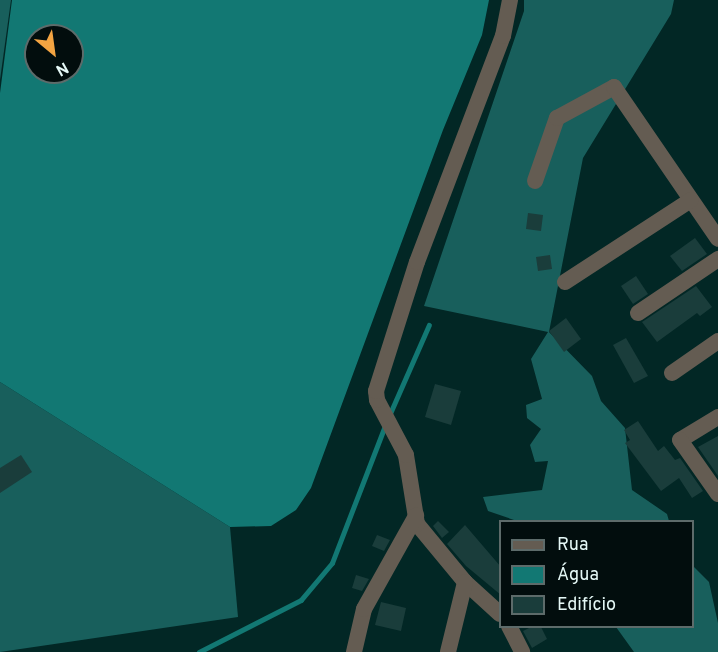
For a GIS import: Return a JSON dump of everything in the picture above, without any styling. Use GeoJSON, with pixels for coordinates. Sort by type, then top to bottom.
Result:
{"type":"FeatureCollection","features":[{"type":"Feature","properties":{"kind":"street"},"geometry":{"type":"LineString","coordinates":[[499,612],[465,582],[428,541],[416,516],[406,455],[377,400],[380,377],[417,262],[502,36],[510,0]]}},
{"type":"Feature","properties":{"kind":"street"},"geometry":{"type":"LineString","coordinates":[[535,181],[557,118],[614,87],[718,240]]}},
{"type":"Feature","properties":{"kind":"street"},"geometry":{"type":"LineString","coordinates":[[565,282],[691,200]]}},
{"type":"Feature","properties":{"kind":"street"},"geometry":{"type":"LineString","coordinates":[[638,313],[718,259]]}},
{"type":"Feature","properties":{"kind":"street"},"geometry":{"type":"LineString","coordinates":[[672,373],[718,341]]}},
{"type":"Feature","properties":{"kind":"street"},"geometry":{"type":"LineString","coordinates":[[718,417],[680,440],[718,494]]}},
{"type":"Feature","properties":{"kind":"street"},"geometry":{"type":"LineString","coordinates":[[354,652],[364,609],[416,516]]}},
{"type":"Feature","properties":{"kind":"street"},"geometry":{"type":"LineString","coordinates":[[448,652],[465,582]]}},
{"type":"Feature","properties":{"kind":"street"},"geometry":{"type":"LineString","coordinates":[[510,628],[522,652]]}},
{"type":"Feature","properties":{"kind":"shaded area"},"geometry":{"type":"Polygon","coordinates":[[[0,0],[11,0],[0,80],[0,0]]]}},
{"type":"Feature","properties":{"kind":"shaded area"},"geometry":{"type":"Polygon","coordinates":[[[524,0],[674,0],[671,14],[583,158],[549,332],[592,376],[601,401],[625,428],[632,490],[667,514],[669,520],[514,520],[488,511],[483,497],[542,490],[548,461],[535,462],[530,445],[541,429],[527,418],[526,405],[542,399],[531,359],[548,332],[424,306],[524,11],[524,0]]]}},
{"type":"Feature","properties":{"kind":"shaded area"},"geometry":{"type":"Polygon","coordinates":[[[0,382],[230,527],[238,617],[0,652],[0,382]]]}},
{"type":"Feature","properties":{"kind":"shaded area"},"geometry":{"type":"Polygon","coordinates":[[[694,567],[709,582],[718,623],[718,652],[634,652],[617,628],[694,628],[694,567]]]}},
{"type":"Feature","properties":{"kind":"water"},"geometry":{"type":"Polygon","coordinates":[[[12,0],[489,0],[482,35],[443,130],[311,488],[296,510],[271,526],[230,527],[0,382],[0,93],[12,0]]]}},
{"type":"Feature","properties":{"kind":"building"},"geometry":{"type":"Polygon","coordinates":[[[528,213],[543,215],[541,231],[526,229],[528,213]]]}},
{"type":"Feature","properties":{"kind":"building"},"geometry":{"type":"Polygon","coordinates":[[[695,238],[707,254],[682,271],[670,256],[695,238]]]}},
{"type":"Feature","properties":{"kind":"building"},"geometry":{"type":"Polygon","coordinates":[[[550,255],[552,269],[538,271],[536,257],[550,255]]]}},
{"type":"Feature","properties":{"kind":"building"},"geometry":{"type":"Polygon","coordinates":[[[636,276],[648,294],[633,304],[621,286],[636,276]]]}},
{"type":"Feature","properties":{"kind":"building"},"geometry":{"type":"Polygon","coordinates":[[[696,286],[712,307],[700,316],[697,313],[657,342],[642,322],[696,286]]]}},
{"type":"Feature","properties":{"kind":"building"},"geometry":{"type":"Polygon","coordinates":[[[566,318],[581,339],[564,352],[549,331],[566,318]]]}},
{"type":"Feature","properties":{"kind":"building"},"geometry":{"type":"Polygon","coordinates":[[[626,338],[648,376],[634,383],[613,345],[626,338]]]}},
{"type":"Feature","properties":{"kind":"building"},"geometry":{"type":"Polygon","coordinates":[[[435,384],[461,391],[451,425],[425,417],[435,384]]]}},
{"type":"Feature","properties":{"kind":"building"},"geometry":{"type":"Polygon","coordinates":[[[638,421],[658,451],[664,446],[675,460],[680,458],[703,491],[692,498],[679,478],[661,491],[625,443],[630,440],[624,430],[638,421]]]}},
{"type":"Feature","properties":{"kind":"building"},"geometry":{"type":"Polygon","coordinates":[[[718,436],[718,476],[698,447],[718,436]]]}},
{"type":"Feature","properties":{"kind":"building"},"geometry":{"type":"Polygon","coordinates":[[[21,455],[32,472],[0,493],[0,468],[21,455]]]}},
{"type":"Feature","properties":{"kind":"building"},"geometry":{"type":"Polygon","coordinates":[[[438,521],[449,532],[442,538],[433,526],[438,521]]]}},
{"type":"Feature","properties":{"kind":"building"},"geometry":{"type":"Polygon","coordinates":[[[465,525],[499,565],[499,593],[466,566],[447,544],[465,525]]]}},
{"type":"Feature","properties":{"kind":"building"},"geometry":{"type":"Polygon","coordinates":[[[377,535],[390,540],[384,551],[372,546],[377,535]]]}},
{"type":"Feature","properties":{"kind":"building"},"geometry":{"type":"Polygon","coordinates":[[[356,575],[369,579],[362,591],[352,588],[356,575]]]}},
{"type":"Feature","properties":{"kind":"building"},"geometry":{"type":"Polygon","coordinates":[[[381,602],[406,608],[401,631],[375,625],[381,602]]]}},
{"type":"Feature","properties":{"kind":"building"},"geometry":{"type":"Polygon","coordinates":[[[529,628],[542,628],[547,639],[532,648],[523,631],[529,628]]]}},
{"type":"Feature","properties":{"kind":"waterway"},"geometry":{"type":"LineString","coordinates":[[389,416],[429,325]]}},
{"type":"Feature","properties":{"kind":"waterway"},"geometry":{"type":"LineString","coordinates":[[199,652],[301,600],[332,563],[385,426]]}}]}
